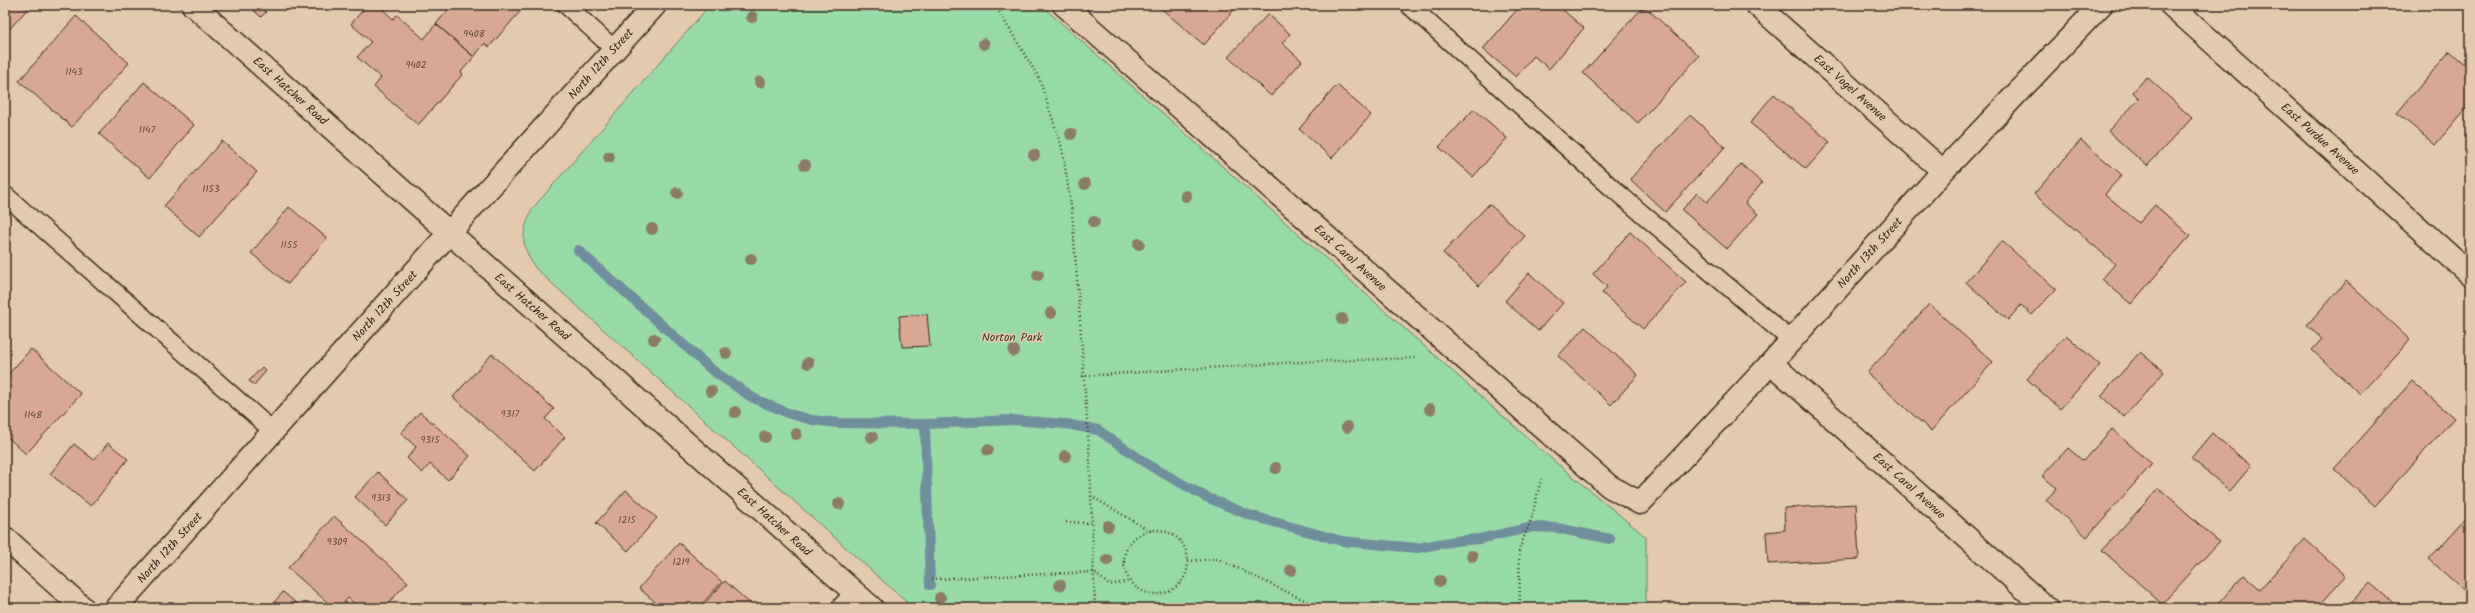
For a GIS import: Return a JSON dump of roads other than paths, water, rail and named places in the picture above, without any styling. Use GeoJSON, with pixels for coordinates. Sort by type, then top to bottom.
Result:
{"type":"FeatureCollection","features":[{"type":"Feature","properties":{"kind":"street","name":"East Hatcher Road"},"geometry":{"type":"LineString","coordinates":[[193,5],[449,233],[857,603]]}},
{"type":"Feature","properties":{"kind":"street","name":"North 12th Street"},"geometry":{"type":"LineString","coordinates":[[116,608],[274,432],[449,233],[655,5]]}},
{"type":"Feature","properties":{"kind":"street","name":"East Carol Avenue"},"geometry":{"type":"LineString","coordinates":[[1064,5],[1609,486],[1640,503]]}},
{"type":"Feature","properties":{"kind":"street","name":"East Vogel Avenue"},"geometry":{"type":"LineString","coordinates":[[1757,5],[1943,171]]}},
{"type":"Feature","properties":{"kind":"street","name":"North 13th Street"},"geometry":{"type":"LineString","coordinates":[[1640,503],[1772,363],[1943,171],[2101,5]]}},
{"type":"Feature","properties":{"kind":"street","name":"East Purdue Avenue"},"geometry":{"type":"LineString","coordinates":[[2171,5],[2470,274]]}},
{"type":"Feature","properties":{"kind":"street","name":"East Carol Avenue"},"geometry":{"type":"LineString","coordinates":[[1772,363],[2046,608]]}},
{"type":"Feature","properties":{"kind":"street"},"geometry":{"type":"LineString","coordinates":[[5,538],[83,608]]}},
{"type":"Feature","properties":{"kind":"lane"},"geometry":{"type":"LineString","coordinates":[[566,5],[614,49]]}},
{"type":"Feature","properties":{"kind":"lane"},"geometry":{"type":"LineString","coordinates":[[1409,5],[1612,188],[1792,341]]}},
{"type":"Feature","properties":{"kind":"lane"},"geometry":{"type":"LineString","coordinates":[[5,195],[274,432]]}},
{"type":"Feature","properties":{"kind":"waterway"},"geometry":{"type":"LineString","coordinates":[[578,250],[712,370],[753,398],[790,414],[812,420],[839,423],[925,424],[1012,420],[1066,424],[1098,430],[1152,467],[1206,497],[1249,515],[1342,541],[1417,548],[1455,541],[1479,539],[1533,527],[1557,528],[1610,539]]}},
{"type":"Feature","properties":{"kind":"waterway"},"geometry":{"type":"LineString","coordinates":[[925,424],[930,585]]}},
{"type":"Feature","properties":{"kind":"park label","name":"Norton Park"},"geometry":{"type":"Point","coordinates":[1012,337]}}]}
